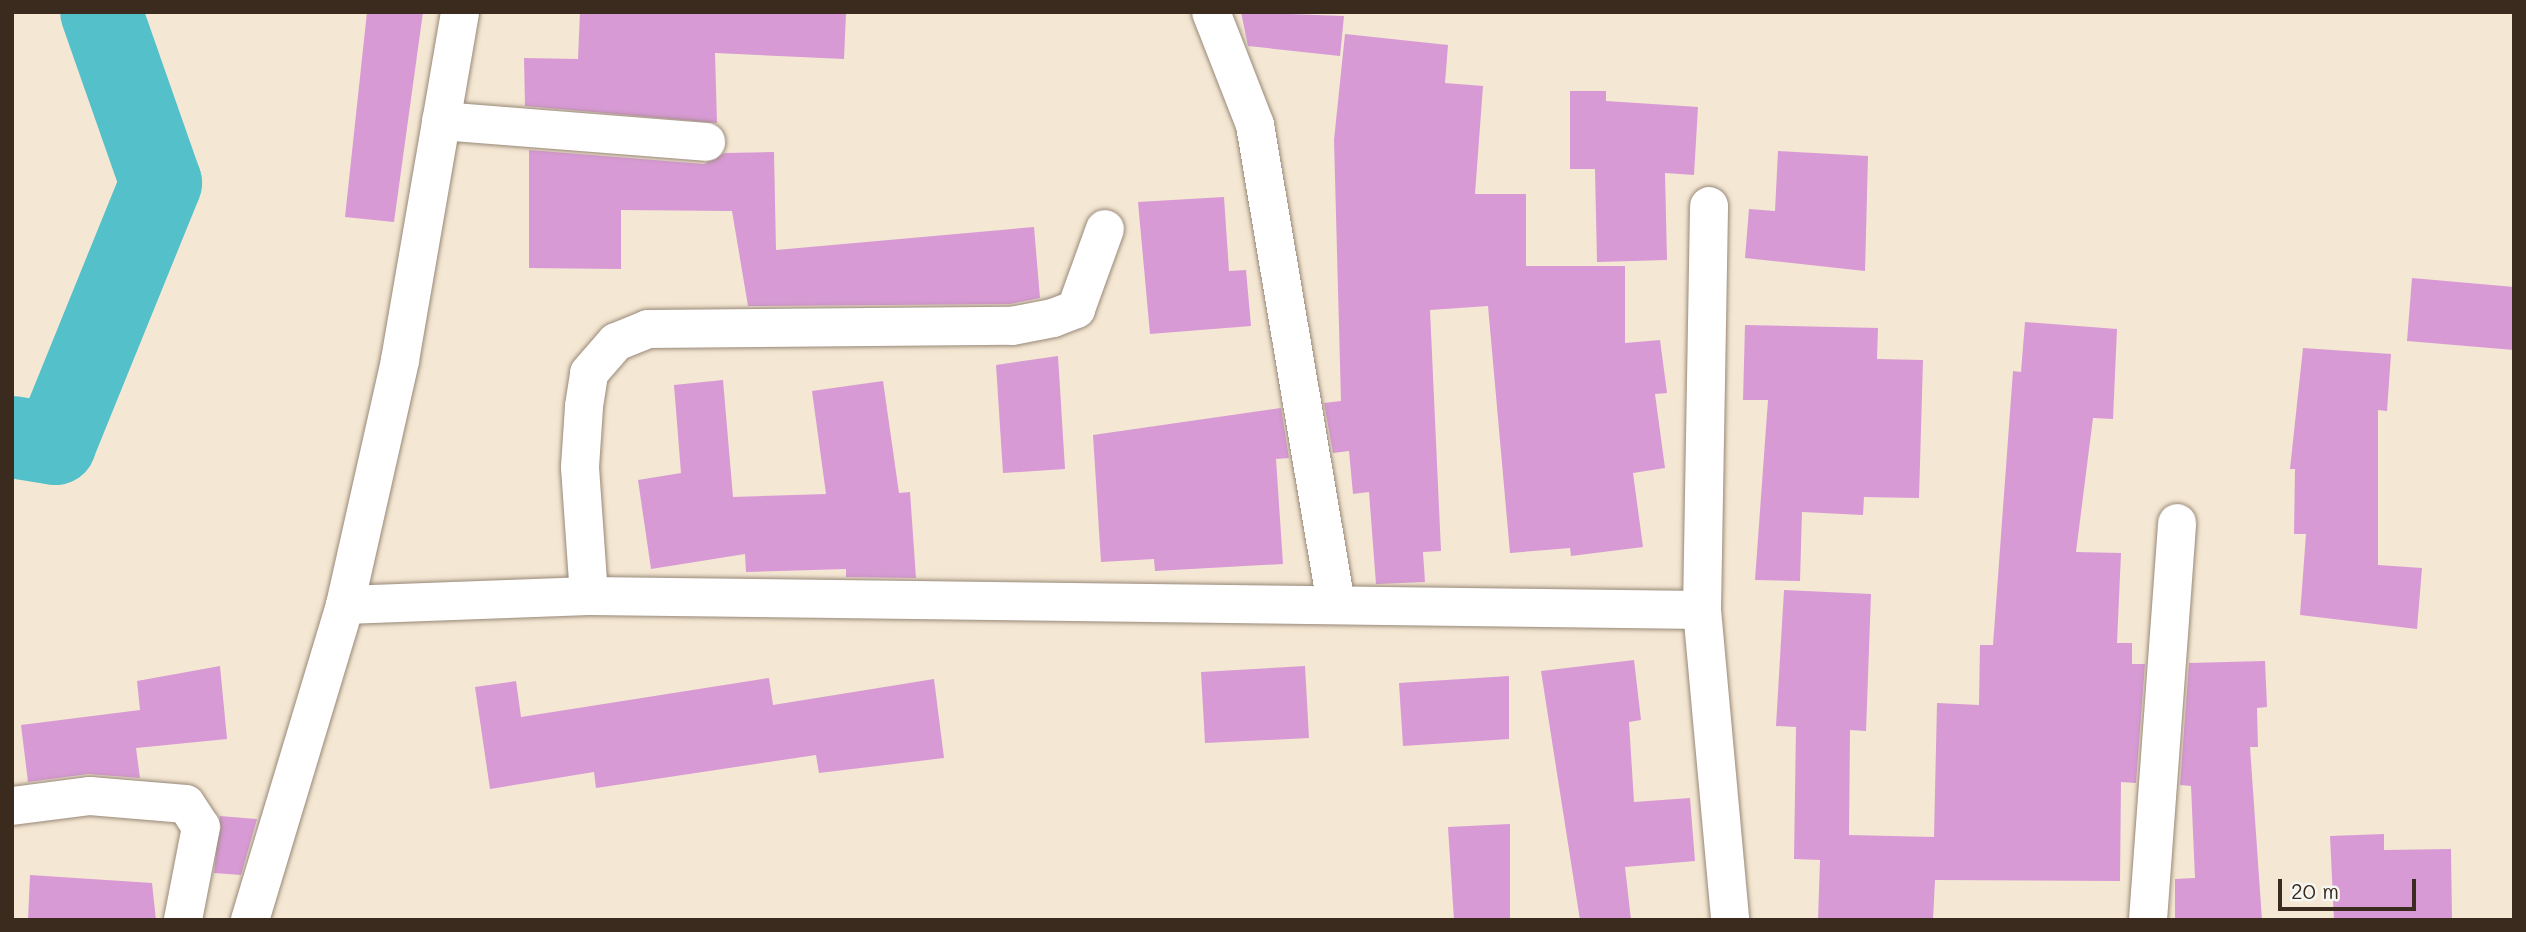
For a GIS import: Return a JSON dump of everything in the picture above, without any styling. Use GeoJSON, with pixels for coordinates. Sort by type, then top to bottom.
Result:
{"type":"FeatureCollection","features":[{"type":"Feature","properties":{"kind":"street"},"geometry":{"type":"LineString","coordinates":[[250,920],[345,605],[400,360],[460,12]]}},
{"type":"Feature","properties":{"kind":"street"},"geometry":{"type":"LineString","coordinates":[[1211,12],[1255,125],[1336,604]]}},
{"type":"Feature","properties":{"kind":"street"},"geometry":{"type":"LineString","coordinates":[[441,121],[706,142]]}},
{"type":"Feature","properties":{"kind":"street"},"geometry":{"type":"LineString","coordinates":[[1709,206],[1702,610],[1730,920]]}},
{"type":"Feature","properties":{"kind":"street"},"geometry":{"type":"LineString","coordinates":[[589,596],[580,467],[584,406],[589,373],[617,342],[648,329],[1012,326],[1053,318],[1076,309],[1105,229]]}},
{"type":"Feature","properties":{"kind":"street"},"geometry":{"type":"LineString","coordinates":[[2148,920],[2177,523]]}},
{"type":"Feature","properties":{"kind":"street"},"geometry":{"type":"LineString","coordinates":[[345,605],[589,596],[1702,610]]}},
{"type":"Feature","properties":{"kind":"street"},"geometry":{"type":"LineString","coordinates":[[12,806],[90,796],[186,804],[201,827],[183,920]]}},
{"type":"Feature","properties":{"kind":"building"},"geometry":{"type":"Polygon","coordinates":[[[367,12],[423,12],[394,222],[345,217],[367,12]]]}},
{"type":"Feature","properties":{"kind":"building"},"geometry":{"type":"Polygon","coordinates":[[[580,12],[846,13],[844,59],[715,53],[717,123],[525,106],[524,58],[578,59],[580,12]]]}},
{"type":"Feature","properties":{"kind":"building"},"geometry":{"type":"Polygon","coordinates":[[[1241,12],[1344,16],[1340,56],[1248,46],[1241,12]]]}},
{"type":"Feature","properties":{"kind":"building"},"geometry":{"type":"Polygon","coordinates":[[[1345,34],[1448,45],[1445,83],[1483,86],[1475,194],[1526,194],[1526,266],[1625,266],[1625,343],[1660,340],[1667,393],[1655,394],[1665,468],[1633,473],[1643,547],[1571,556],[1570,548],[1510,553],[1488,306],[1430,310],[1441,551],[1423,552],[1425,582],[1376,584],[1369,492],[1353,494],[1349,451],[1333,453],[1324,403],[1341,401],[1334,140],[1345,34]]]}},
{"type":"Feature","properties":{"kind":"building"},"geometry":{"type":"Polygon","coordinates":[[[1570,91],[1606,91],[1606,101],[1698,107],[1694,175],[1665,173],[1667,260],[1597,262],[1595,169],[1570,169],[1570,91]]]}},
{"type":"Feature","properties":{"kind":"building"},"geometry":{"type":"Polygon","coordinates":[[[529,150],[704,164],[725,153],[774,152],[776,250],[1034,227],[1040,298],[1010,304],[748,306],[732,211],[621,210],[621,269],[529,268],[529,150]]]}},
{"type":"Feature","properties":{"kind":"building"},"geometry":{"type":"Polygon","coordinates":[[[1778,151],[1868,156],[1865,271],[1745,258],[1749,209],[1775,211],[1778,151]]]}},
{"type":"Feature","properties":{"kind":"building"},"geometry":{"type":"Polygon","coordinates":[[[1224,197],[1229,271],[1246,270],[1251,326],[1150,334],[1138,202],[1224,197]]]}},
{"type":"Feature","properties":{"kind":"building"},"geometry":{"type":"Polygon","coordinates":[[[2412,278],[2514,287],[2514,350],[2407,341],[2412,278]]]}},
{"type":"Feature","properties":{"kind":"building"},"geometry":{"type":"Polygon","coordinates":[[[2025,322],[2117,329],[2113,419],[2093,418],[2076,552],[2121,553],[2117,643],[2132,643],[2132,664],[2145,664],[2136,783],[2121,782],[2120,881],[1935,880],[1933,920],[1818,920],[1820,860],[1794,859],[1796,727],[1776,726],[1784,590],[1871,594],[1866,731],[1850,730],[1849,835],[1934,837],[1937,703],[1979,705],[1980,645],[1993,645],[2013,371],[2021,372],[2025,322]]]}},
{"type":"Feature","properties":{"kind":"building"},"geometry":{"type":"Polygon","coordinates":[[[1745,325],[1878,328],[1877,359],[1923,360],[1919,498],[1864,497],[1863,515],[1802,512],[1800,581],[1755,580],[1768,400],[1743,400],[1745,325]]]}},
{"type":"Feature","properties":{"kind":"building"},"geometry":{"type":"Polygon","coordinates":[[[2303,348],[2391,354],[2387,411],[2378,410],[2378,565],[2422,568],[2417,629],[2300,615],[2306,534],[2294,534],[2295,469],[2290,469],[2303,348]]]}},
{"type":"Feature","properties":{"kind":"building"},"geometry":{"type":"Polygon","coordinates":[[[1058,356],[1065,469],[1003,473],[996,365],[1058,356]]]}},
{"type":"Feature","properties":{"kind":"building"},"geometry":{"type":"Polygon","coordinates":[[[723,380],[733,497],[826,494],[812,391],[883,381],[899,493],[910,492],[916,578],[846,577],[846,569],[746,572],[745,554],[651,569],[638,480],[681,473],[674,385],[723,380]]]}},
{"type":"Feature","properties":{"kind":"building"},"geometry":{"type":"Polygon","coordinates":[[[1281,408],[1289,458],[1276,459],[1283,564],[1155,571],[1154,559],[1101,562],[1093,435],[1281,408]]]}},
{"type":"Feature","properties":{"kind":"building"},"geometry":{"type":"Polygon","coordinates":[[[1634,660],[1641,720],[1629,722],[1634,802],[1690,798],[1695,861],[1625,867],[1631,920],[1580,920],[1541,671],[1634,660]]]}},
{"type":"Feature","properties":{"kind":"building"},"geometry":{"type":"Polygon","coordinates":[[[2265,661],[2267,707],[2257,708],[2258,747],[2250,747],[2262,920],[2175,920],[2175,879],[2195,878],[2191,786],[2180,785],[2189,663],[2265,661]]]}},
{"type":"Feature","properties":{"kind":"building"},"geometry":{"type":"Polygon","coordinates":[[[220,666],[227,739],[136,748],[140,778],[88,774],[28,782],[21,725],[140,710],[137,681],[220,666]]]}},
{"type":"Feature","properties":{"kind":"building"},"geometry":{"type":"Polygon","coordinates":[[[1305,666],[1309,738],[1205,743],[1201,672],[1305,666]]]}},
{"type":"Feature","properties":{"kind":"building"},"geometry":{"type":"Polygon","coordinates":[[[1509,676],[1509,739],[1403,746],[1399,683],[1509,676]]]}},
{"type":"Feature","properties":{"kind":"building"},"geometry":{"type":"Polygon","coordinates":[[[769,678],[773,705],[934,679],[944,758],[819,773],[816,755],[596,788],[594,772],[490,789],[475,687],[516,681],[521,717],[769,678]]]}},
{"type":"Feature","properties":{"kind":"building"},"geometry":{"type":"Polygon","coordinates":[[[220,816],[257,819],[241,875],[214,873],[220,816]]]}},
{"type":"Feature","properties":{"kind":"building"},"geometry":{"type":"Polygon","coordinates":[[[1510,824],[1510,920],[1454,920],[1448,827],[1510,824]]]}},
{"type":"Feature","properties":{"kind":"building"},"geometry":{"type":"Polygon","coordinates":[[[2384,834],[2384,850],[2451,849],[2452,920],[2334,920],[2330,836],[2384,834]]]}},
{"type":"Feature","properties":{"kind":"building"},"geometry":{"type":"Polygon","coordinates":[[[30,875],[152,883],[156,920],[28,920],[30,875]]]}},
{"type":"Feature","properties":{"kind":"waterway"},"geometry":{"type":"LineString","coordinates":[[12,437],[55,444],[161,183],[101,12]]}}]}
